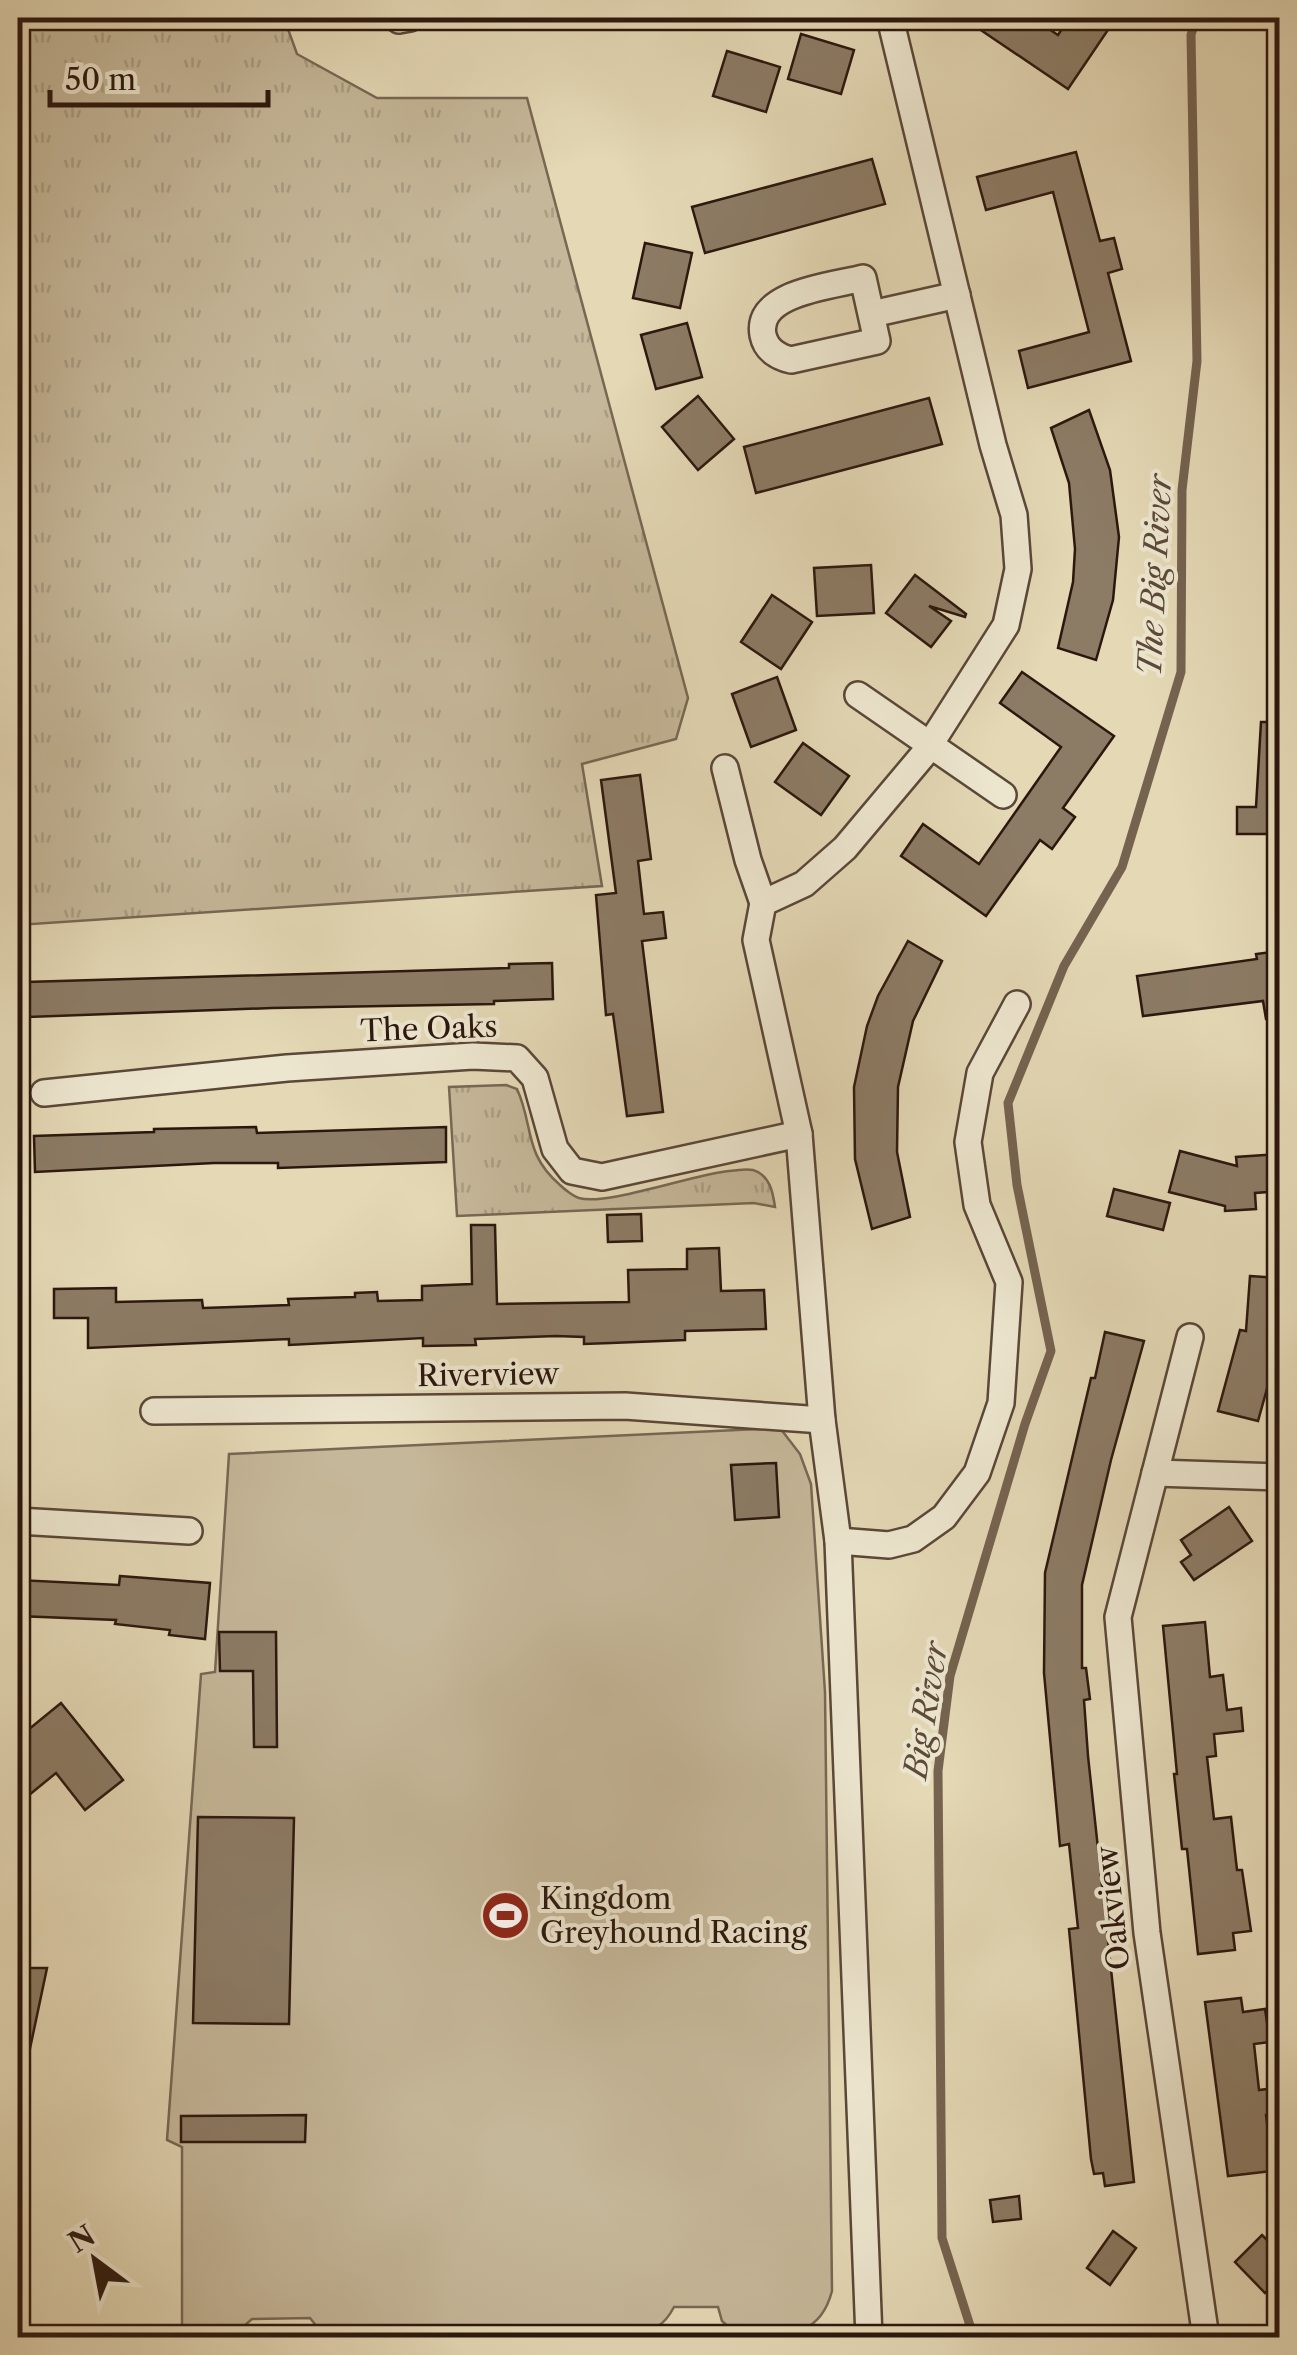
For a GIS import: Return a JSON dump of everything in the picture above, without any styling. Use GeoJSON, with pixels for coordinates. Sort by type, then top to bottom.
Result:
{"type":"FeatureCollection","features":[{"type":"Feature","properties":{"kind":"street"},"geometry":{"type":"LineString","coordinates":[[398,18],[410,18]]}},
{"type":"Feature","properties":{"kind":"street"},"geometry":{"type":"LineString","coordinates":[[763,903],[804,884],[845,848],[930,744],[1006,625],[1018,568],[1014,514],[993,446],[890,18]]}},
{"type":"Feature","properties":{"kind":"street"},"geometry":{"type":"LineString","coordinates":[[864,278],[872,314],[877,341],[802,359],[780,357],[765,342],[762,332],[766,314],[779,300],[864,278]]}},
{"type":"Feature","properties":{"kind":"street"},"geometry":{"type":"LineString","coordinates":[[872,314],[957,295]]}},
{"type":"Feature","properties":{"kind":"street"},"geometry":{"type":"LineString","coordinates":[[858,695],[1003,795]]}},
{"type":"Feature","properties":{"kind":"street"},"geometry":{"type":"LineString","coordinates":[[725,768],[763,903],[756,940],[799,1134],[822,1420],[838,1542],[870,2338]]}},
{"type":"Feature","properties":{"kind":"street"},"geometry":{"type":"LineString","coordinates":[[838,1542],[862,1546],[895,1543],[913,1538],[944,1516],[977,1473],[1001,1403],[1009,1282],[978,1205],[968,1142],[980,1074],[1017,1004]]}},
{"type":"Feature","properties":{"kind":"street","name":"The Oaks"},"geometry":{"type":"LineString","coordinates":[[44,1093],[286,1068],[473,1056],[517,1058],[535,1078],[555,1150],[572,1171],[602,1177],[799,1134]]}},
{"type":"Feature","properties":{"kind":"street","name":"Oakview"},"geometry":{"type":"LineString","coordinates":[[1190,1338],[1118,1617],[1148,1933],[1206,2338]]}},
{"type":"Feature","properties":{"kind":"street","name":"Riverview"},"geometry":{"type":"LineString","coordinates":[[154,1411],[625,1406],[822,1420]]}},
{"type":"Feature","properties":{"kind":"street"},"geometry":{"type":"LineString","coordinates":[[1156,1472],[1280,1477]]}},
{"type":"Feature","properties":{"kind":"street"},"geometry":{"type":"LineString","coordinates":[[18,1521],[189,1531]]}},
{"type":"Feature","properties":{"kind":"green space"},"geometry":{"type":"Polygon","coordinates":[[[18,18],[284,18],[297,54],[377,98],[527,98],[688,698],[676,739],[582,764],[602,886],[18,925],[18,18]]]}},
{"type":"Feature","properties":{"kind":"green space"},"geometry":{"type":"Polygon","coordinates":[[[506,1085],[517,1089],[540,1162],[577,1197],[608,1198],[749,1169],[767,1180],[775,1207],[754,1203],[457,1216],[449,1087],[506,1085]]]}},
{"type":"Feature","properties":{"kind":"green space","name":"Kingdom Greyhound Racing"},"geometry":{"type":"Polygon","coordinates":[[[780,1428],[800,1454],[811,1484],[825,1692],[832,2291],[826,2308],[807,2327],[782,2333],[735,2333],[722,2321],[718,2307],[674,2307],[658,2326],[633,2333],[326,2338],[310,2318],[252,2319],[244,2326],[241,2337],[182,2337],[182,2147],[167,2140],[201,1674],[215,1672],[229,1454],[780,1428]]]}},
{"type":"Feature","properties":{"kind":"building"},"geometry":{"type":"Polygon","coordinates":[[[963,18],[1032,18],[1058,35],[1069,18],[1116,18],[1068,89],[963,18]]]}},
{"type":"Feature","properties":{"kind":"building"},"geometry":{"type":"Polygon","coordinates":[[[801,34],[854,50],[841,94],[788,79],[801,34]]]}},
{"type":"Feature","properties":{"kind":"building"},"geometry":{"type":"Polygon","coordinates":[[[727,51],[780,67],[766,112],[713,96],[727,51]]]}},
{"type":"Feature","properties":{"kind":"building"},"geometry":{"type":"Polygon","coordinates":[[[1076,152],[1100,241],[1114,238],[1122,269],[1108,273],[1131,361],[1028,388],[1019,351],[1089,332],[1053,192],[986,210],[977,177],[1076,152]]]}},
{"type":"Feature","properties":{"kind":"building"},"geometry":{"type":"Polygon","coordinates":[[[872,159],[885,204],[705,253],[692,207],[872,159]]]}},
{"type":"Feature","properties":{"kind":"building"},"geometry":{"type":"Polygon","coordinates":[[[645,243],[692,253],[680,308],[633,298],[645,243]]]}},
{"type":"Feature","properties":{"kind":"building"},"geometry":{"type":"Polygon","coordinates":[[[687,323],[702,377],[656,389],[641,335],[687,323]]]}},
{"type":"Feature","properties":{"kind":"building"},"geometry":{"type":"Polygon","coordinates":[[[698,396],[734,439],[698,470],[662,427],[698,396]]]}},
{"type":"Feature","properties":{"kind":"building"},"geometry":{"type":"Polygon","coordinates":[[[929,398],[942,444],[756,493],[744,447],[929,398]]]}},
{"type":"Feature","properties":{"kind":"building"},"geometry":{"type":"Polygon","coordinates":[[[1089,410],[1110,470],[1119,537],[1113,600],[1096,660],[1058,648],[1073,582],[1075,549],[1069,483],[1051,428],[1089,410]]]}},
{"type":"Feature","properties":{"kind":"building"},"geometry":{"type":"Polygon","coordinates":[[[871,565],[874,613],[817,616],[814,568],[871,565]]]}},
{"type":"Feature","properties":{"kind":"building"},"geometry":{"type":"Polygon","coordinates":[[[915,575],[966,614],[965,617],[929,606],[951,621],[931,647],[886,613],[915,575]]]}},
{"type":"Feature","properties":{"kind":"building"},"geometry":{"type":"Polygon","coordinates":[[[772,595],[812,622],[781,669],[741,642],[772,595]]]}},
{"type":"Feature","properties":{"kind":"building"},"geometry":{"type":"Polygon","coordinates":[[[1022,672],[1114,736],[1063,808],[1075,817],[1052,849],[1040,840],[986,916],[901,856],[923,824],[979,864],[1061,747],[1000,703],[1022,672]]]}},
{"type":"Feature","properties":{"kind":"building"},"geometry":{"type":"Polygon","coordinates":[[[777,677],[796,730],[751,747],[732,694],[777,677]]]}},
{"type":"Feature","properties":{"kind":"building"},"geometry":{"type":"Polygon","coordinates":[[[1261,722],[1280,722],[1280,834],[1237,834],[1237,807],[1256,807],[1261,722]]]}},
{"type":"Feature","properties":{"kind":"building"},"geometry":{"type":"Polygon","coordinates":[[[803,743],[849,776],[821,815],[775,782],[803,743]]]}},
{"type":"Feature","properties":{"kind":"building"},"geometry":{"type":"Polygon","coordinates":[[[640,775],[651,859],[638,861],[644,914],[663,912],[666,938],[642,941],[663,1112],[627,1116],[613,1014],[606,1015],[596,895],[616,893],[601,780],[640,775]]]}},
{"type":"Feature","properties":{"kind":"building"},"geometry":{"type":"Polygon","coordinates":[[[908,941],[942,961],[913,1021],[898,1087],[897,1152],[910,1217],[872,1229],[855,1159],[854,1087],[878,996],[908,941]]]}},
{"type":"Feature","properties":{"kind":"building"},"geometry":{"type":"Polygon","coordinates":[[[1280,951],[1280,1018],[1266,1019],[1263,1001],[1143,1016],[1137,976],[1257,959],[1256,954],[1280,951]]]}},
{"type":"Feature","properties":{"kind":"building"},"geometry":{"type":"Polygon","coordinates":[[[552,963],[553,999],[28,1017],[26,982],[509,968],[509,964],[552,963]]]}},
{"type":"Feature","properties":{"kind":"building"},"geometry":{"type":"Polygon","coordinates":[[[256,1127],[257,1133],[446,1127],[446,1162],[278,1168],[278,1163],[214,1163],[35,1172],[34,1136],[256,1127]]]}},
{"type":"Feature","properties":{"kind":"building"},"geometry":{"type":"Polygon","coordinates":[[[1180,1151],[1237,1166],[1236,1157],[1280,1154],[1280,1191],[1255,1193],[1256,1209],[1225,1211],[1225,1206],[1169,1192],[1180,1151]]]}},
{"type":"Feature","properties":{"kind":"building"},"geometry":{"type":"Polygon","coordinates":[[[1114,1189],[1170,1203],[1163,1230],[1107,1216],[1114,1189]]]}},
{"type":"Feature","properties":{"kind":"building"},"geometry":{"type":"Polygon","coordinates":[[[641,1214],[642,1241],[608,1242],[607,1215],[641,1214]]]}},
{"type":"Feature","properties":{"kind":"building"},"geometry":{"type":"Polygon","coordinates":[[[471,1225],[495,1225],[497,1304],[629,1302],[628,1270],[687,1269],[687,1249],[719,1248],[721,1291],[764,1290],[766,1329],[685,1331],[685,1340],[584,1344],[584,1337],[556,1336],[475,1339],[476,1345],[423,1346],[423,1338],[289,1345],[289,1339],[88,1348],[88,1318],[54,1318],[54,1289],[116,1288],[116,1302],[202,1300],[203,1308],[289,1305],[288,1299],[355,1297],[355,1293],[377,1292],[378,1301],[422,1300],[422,1286],[472,1284],[471,1225]]]}},
{"type":"Feature","properties":{"kind":"building"},"geometry":{"type":"Polygon","coordinates":[[[1250,1276],[1280,1278],[1280,1342],[1258,1421],[1218,1411],[1240,1330],[1246,1331],[1250,1276]]]}},
{"type":"Feature","properties":{"kind":"building"},"geometry":{"type":"Polygon","coordinates":[[[1105,1332],[1144,1341],[1082,1585],[1082,1668],[1086,1668],[1090,1699],[1084,1700],[1088,1756],[1134,2182],[1105,2186],[1103,2173],[1094,2174],[1091,2159],[1069,1929],[1078,1928],[1069,1844],[1060,1846],[1044,1673],[1045,1573],[1105,1332]]]}},
{"type":"Feature","properties":{"kind":"building"},"geometry":{"type":"Polygon","coordinates":[[[776,1463],[779,1517],[735,1520],[731,1465],[776,1463]]]}},
{"type":"Feature","properties":{"kind":"building"},"geometry":{"type":"Polygon","coordinates":[[[1229,1507],[1252,1541],[1194,1580],[1181,1562],[1191,1555],[1181,1540],[1229,1507]]]}},
{"type":"Feature","properties":{"kind":"building"},"geometry":{"type":"Polygon","coordinates":[[[120,1576],[210,1583],[205,1639],[169,1635],[170,1630],[115,1624],[116,1620],[18,1616],[18,1580],[119,1585],[120,1576]]]}},
{"type":"Feature","properties":{"kind":"building"},"geometry":{"type":"Polygon","coordinates":[[[1205,1622],[1210,1677],[1223,1675],[1227,1710],[1241,1708],[1243,1731],[1214,1734],[1216,1756],[1207,1757],[1214,1819],[1231,1817],[1237,1870],[1242,1870],[1251,1931],[1233,1933],[1235,1950],[1198,1954],[1187,1849],[1182,1849],[1163,1626],[1205,1622]]]}},
{"type":"Feature","properties":{"kind":"building"},"geometry":{"type":"Polygon","coordinates":[[[219,1632],[276,1632],[277,1747],[254,1747],[253,1671],[220,1671],[219,1632]]]}},
{"type":"Feature","properties":{"kind":"building"},"geometry":{"type":"Polygon","coordinates":[[[61,1703],[123,1780],[85,1810],[56,1773],[18,1804],[18,1738],[61,1703]]]}},
{"type":"Feature","properties":{"kind":"building"},"geometry":{"type":"Polygon","coordinates":[[[198,1817],[294,1818],[289,2024],[193,2023],[198,1817]]]}},
{"type":"Feature","properties":{"kind":"building"},"geometry":{"type":"Polygon","coordinates":[[[18,1968],[47,1968],[28,2058],[18,2057],[18,1968]]]}},
{"type":"Feature","properties":{"kind":"building"},"geometry":{"type":"Polygon","coordinates":[[[1241,1998],[1243,2012],[1265,2009],[1270,2042],[1254,2044],[1259,2090],[1275,2088],[1278,2113],[1266,2115],[1273,2171],[1228,2176],[1205,2002],[1241,1998]]]}},
{"type":"Feature","properties":{"kind":"building"},"geometry":{"type":"Polygon","coordinates":[[[306,2115],[305,2142],[181,2142],[181,2116],[306,2115]]]}},
{"type":"Feature","properties":{"kind":"building"},"geometry":{"type":"Polygon","coordinates":[[[1019,2196],[1021,2219],[993,2222],[990,2200],[1019,2196]]]}},
{"type":"Feature","properties":{"kind":"building"},"geometry":{"type":"Polygon","coordinates":[[[1113,2231],[1136,2248],[1110,2285],[1087,2268],[1113,2231]]]}},
{"type":"Feature","properties":{"kind":"building"},"geometry":{"type":"Polygon","coordinates":[[[1262,2235],[1280,2253],[1280,2279],[1265,2293],[1235,2262],[1262,2235]]]}},
{"type":"Feature","properties":{"kind":"waterway","name":"Big River"},"geometry":{"type":"LineString","coordinates":[[974,2338],[942,2238],[938,1771],[950,1676],[1025,1424],[1051,1351],[1017,1185],[1008,1103],[1064,966],[1122,867],[1181,672],[1182,490],[1197,361],[1191,35],[1196,18]]}},
{"type":"Feature","properties":{"kind":"place","name":"Kingdom Greyhound Racing"},"geometry":{"type":"Point","coordinates":[505,1916]}},
{"type":"Feature","properties":{"kind":"water label","name":"The Big River"},"geometry":{"type":"Point","coordinates":[1155,575]}}]}
